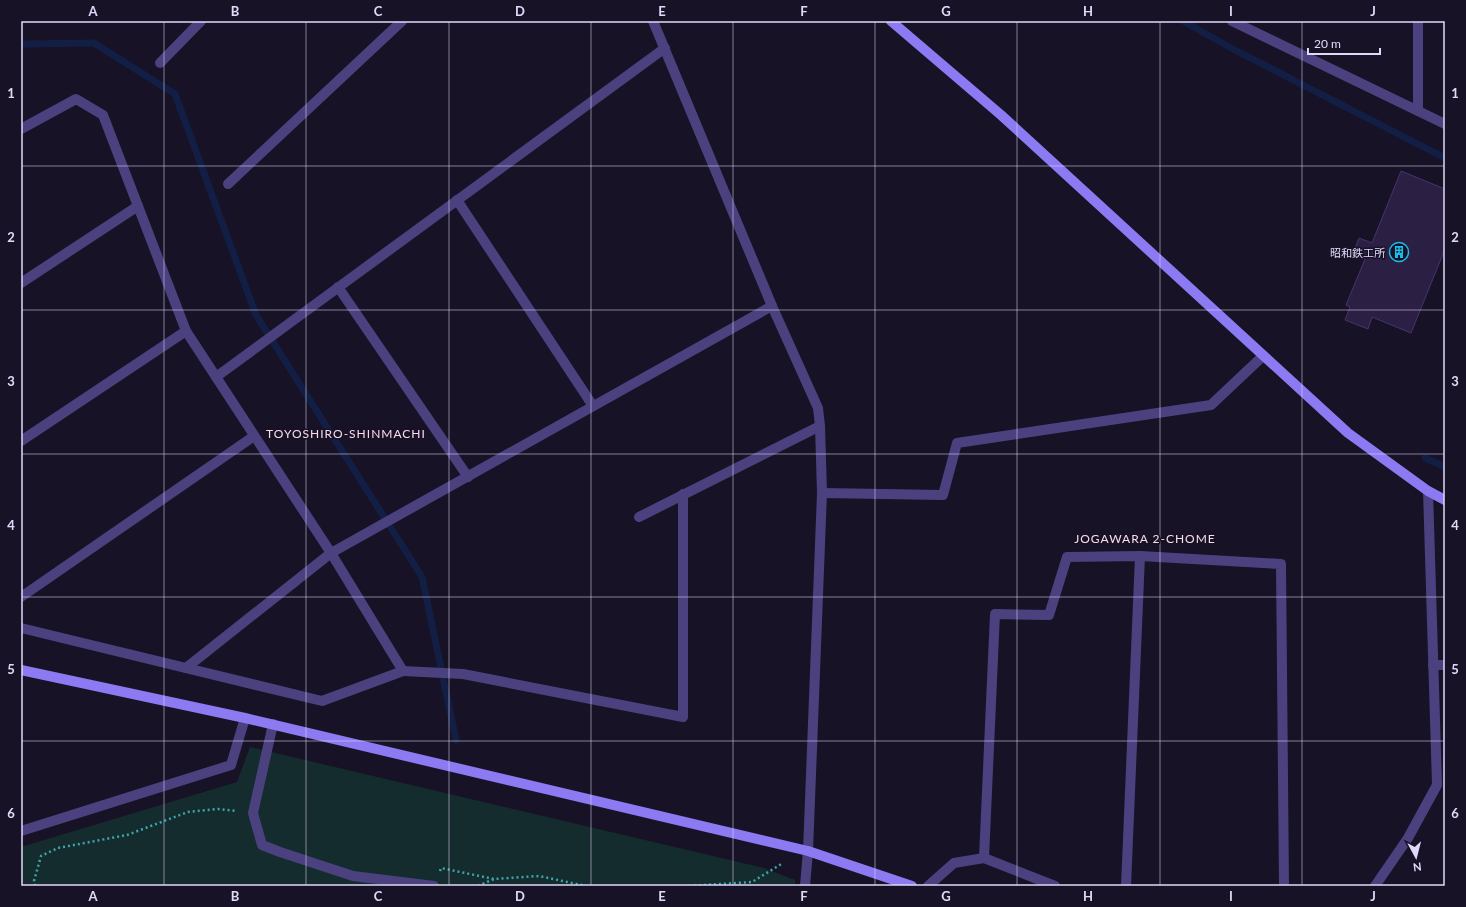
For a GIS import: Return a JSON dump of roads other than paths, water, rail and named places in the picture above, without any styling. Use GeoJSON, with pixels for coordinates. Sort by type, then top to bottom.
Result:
{"type":"FeatureCollection","features":[{"type":"Feature","properties":{"kind":"street"},"geometry":{"type":"LineString","coordinates":[[160,63],[201,21]]}},
{"type":"Feature","properties":{"kind":"street"},"geometry":{"type":"LineString","coordinates":[[228,184],[402,21]]}},
{"type":"Feature","properties":{"kind":"street"},"geometry":{"type":"LineString","coordinates":[[653,21],[772,306],[818,408],[822,493],[808,851],[805,886]]}},
{"type":"Feature","properties":{"kind":"street"},"geometry":{"type":"LineString","coordinates":[[891,21],[1001,115],[1348,433],[1428,491],[1445,500]]}},
{"type":"Feature","properties":{"kind":"street"},"geometry":{"type":"LineString","coordinates":[[1418,21],[1418,111]]}},
{"type":"Feature","properties":{"kind":"street"},"geometry":{"type":"LineString","coordinates":[[1237,22],[1445,124]]}},
{"type":"Feature","properties":{"kind":"street"},"geometry":{"type":"LineString","coordinates":[[216,377],[664,48]]}},
{"type":"Feature","properties":{"kind":"street"},"geometry":{"type":"LineString","coordinates":[[21,130],[76,99],[103,115],[186,331],[330,553],[403,671]]}},
{"type":"Feature","properties":{"kind":"street"},"geometry":{"type":"LineString","coordinates":[[457,200],[593,406]]}},
{"type":"Feature","properties":{"kind":"street"},"geometry":{"type":"LineString","coordinates":[[21,283],[138,206]]}},
{"type":"Feature","properties":{"kind":"street"},"geometry":{"type":"LineString","coordinates":[[338,287],[468,477]]}},
{"type":"Feature","properties":{"kind":"street"},"geometry":{"type":"LineString","coordinates":[[186,668],[330,553],[772,306]]}},
{"type":"Feature","properties":{"kind":"street"},"geometry":{"type":"LineString","coordinates":[[21,441],[186,331]]}},
{"type":"Feature","properties":{"kind":"street"},"geometry":{"type":"LineString","coordinates":[[822,493],[943,495],[957,443],[1211,405],[1263,356]]}},
{"type":"Feature","properties":{"kind":"street"},"geometry":{"type":"LineString","coordinates":[[639,517],[820,426]]}},
{"type":"Feature","properties":{"kind":"street"},"geometry":{"type":"LineString","coordinates":[[21,597],[254,436]]}},
{"type":"Feature","properties":{"kind":"street"},"geometry":{"type":"LineString","coordinates":[[1375,886],[1408,838],[1438,785],[1428,491]]}},
{"type":"Feature","properties":{"kind":"street"},"geometry":{"type":"LineString","coordinates":[[21,628],[322,701],[403,671],[463,674],[683,717],[683,494]]}},
{"type":"Feature","properties":{"kind":"street"},"geometry":{"type":"LineString","coordinates":[[1126,886],[1140,556]]}},
{"type":"Feature","properties":{"kind":"street"},"geometry":{"type":"LineString","coordinates":[[984,858],[995,614],[1049,615],[1067,557],[1140,556],[1281,564],[1284,886]]}},
{"type":"Feature","properties":{"kind":"street"},"geometry":{"type":"LineString","coordinates":[[1433,665],[1445,665]]}},
{"type":"Feature","properties":{"kind":"street"},"geometry":{"type":"LineString","coordinates":[[21,670],[273,724],[808,851],[912,886]]}},
{"type":"Feature","properties":{"kind":"street"},"geometry":{"type":"LineString","coordinates":[[21,831],[231,765],[245,718]]}},
{"type":"Feature","properties":{"kind":"street"},"geometry":{"type":"LineString","coordinates":[[273,724],[253,813],[262,845],[371,882],[434,886]]}},
{"type":"Feature","properties":{"kind":"street"},"geometry":{"type":"LineString","coordinates":[[928,886],[954,863],[984,858],[1055,886]]}},
{"type":"Feature","properties":{"kind":"waterway"},"geometry":{"type":"LineString","coordinates":[[1183,21],[1233,49],[1445,158]]}},
{"type":"Feature","properties":{"kind":"waterway"},"geometry":{"type":"LineString","coordinates":[[21,44],[94,43],[175,94],[256,315],[422,577],[456,740]]}},
{"type":"Feature","properties":{"kind":"waterway"},"geometry":{"type":"LineString","coordinates":[[1425,458],[1445,467]]}},
{"type":"Feature","properties":{"kind":"place","name":"昭和鉄工所"},"geometry":{"type":"Point","coordinates":[1399,252]}},
{"type":"Feature","properties":{"kind":"district","name":"TOYOSHIRO-SHINMACHI"},"geometry":{"type":"Point","coordinates":[346,433]}},
{"type":"Feature","properties":{"kind":"district","name":"JOGAWARA 2-CHOME"},"geometry":{"type":"Point","coordinates":[1145,538]}}]}
